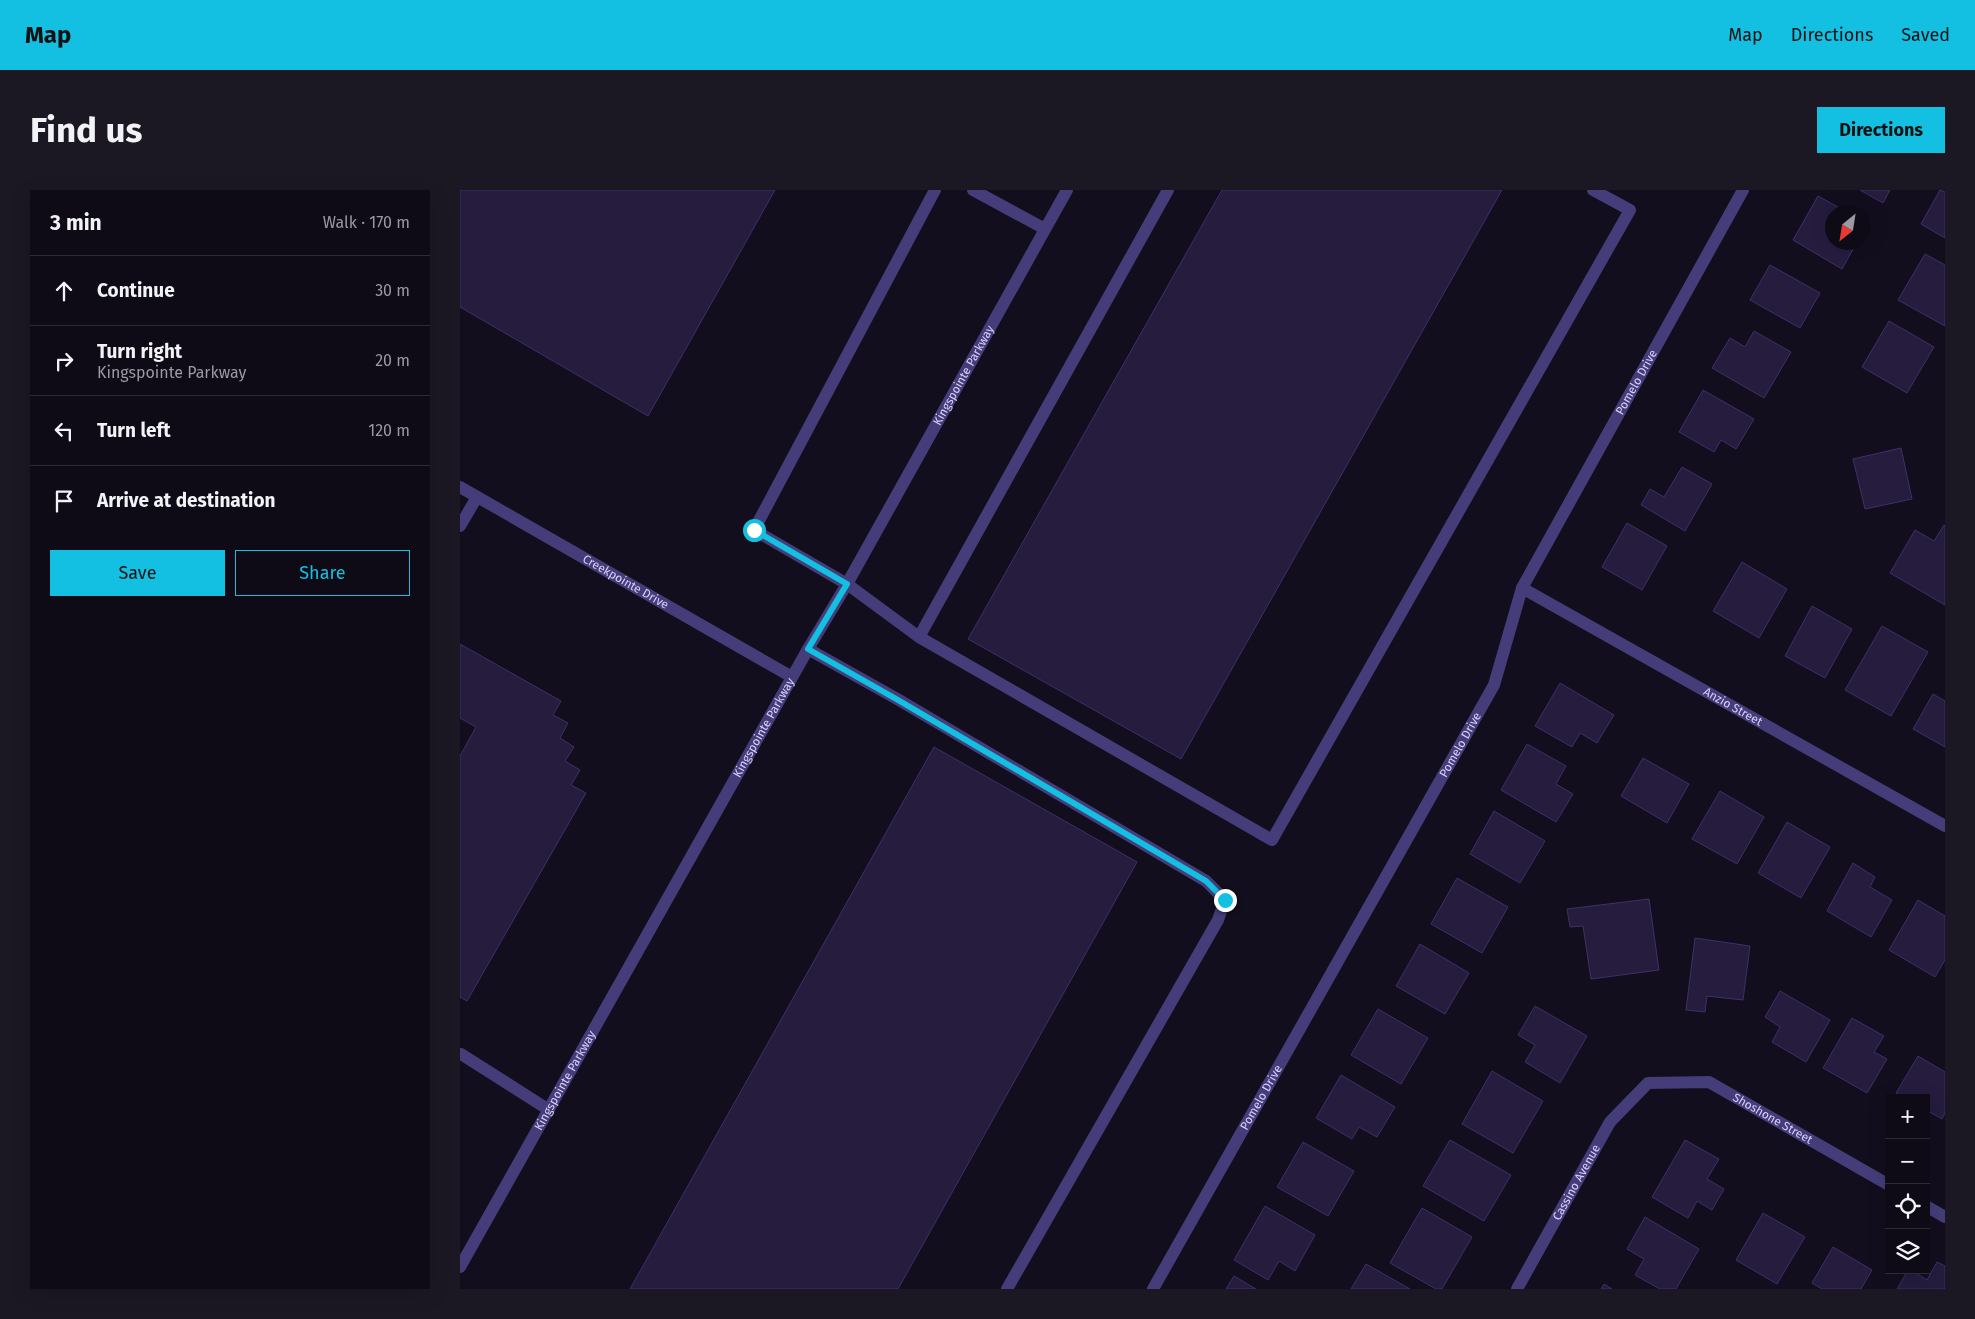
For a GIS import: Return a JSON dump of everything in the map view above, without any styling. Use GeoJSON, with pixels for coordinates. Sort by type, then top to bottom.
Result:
{"type":"FeatureCollection","features":[{"type":"Feature","properties":{"kind":"street"},"geometry":{"type":"LineString","coordinates":[[935,190],[754,530],[847,584],[919,637],[1272,840],[1630,210],[1593,190]]}},
{"type":"Feature","properties":{"kind":"street"},"geometry":{"type":"LineString","coordinates":[[973,190],[1045,229]]}},
{"type":"Feature","properties":{"kind":"street","name":"Kingspointe Parkway"},"geometry":{"type":"LineString","coordinates":[[460,1267],[792,677],[847,584],[1067,190]]}},
{"type":"Feature","properties":{"kind":"street"},"geometry":{"type":"LineString","coordinates":[[919,637],[1168,190]]}},
{"type":"Feature","properties":{"kind":"street","name":"Pomelo Drive"},"geometry":{"type":"LineString","coordinates":[[1153,1289],[1494,685],[1522,588],[1743,190]]}},
{"type":"Feature","properties":{"kind":"street","name":"Creekpointe Drive"},"geometry":{"type":"LineString","coordinates":[[460,487],[792,677]]}},
{"type":"Feature","properties":{"kind":"street"},"geometry":{"type":"LineString","coordinates":[[460,526],[477,497]]}},
{"type":"Feature","properties":{"kind":"street","name":"Anzio Street"},"geometry":{"type":"LineString","coordinates":[[1522,588],[1945,826]]}},
{"type":"Feature","properties":{"kind":"street"},"geometry":{"type":"LineString","coordinates":[[808,649],[1206,881],[1225,900],[1218,920],[1008,1289]]}},
{"type":"Feature","properties":{"kind":"street"},"geometry":{"type":"LineString","coordinates":[[461,1054],[549,1110]]}},
{"type":"Feature","properties":{"kind":"street","name":"Shoshone Street"},"geometry":{"type":"LineString","coordinates":[[1648,1083],[1709,1082],[1887,1184]]}},
{"type":"Feature","properties":{"kind":"street","name":"Cassino Avenue"},"geometry":{"type":"LineString","coordinates":[[1517,1289],[1610,1122],[1648,1083]]}},
{"type":"Feature","properties":{"kind":"street"},"geometry":{"type":"LineString","coordinates":[[1930,1208],[1945,1217]]}},
{"type":"Feature","properties":{"kind":"building"},"geometry":{"type":"Polygon","coordinates":[[[460,190],[775,190],[648,416],[460,307],[460,190]]]}},
{"type":"Feature","properties":{"kind":"building"},"geometry":{"type":"Polygon","coordinates":[[[1222,190],[1502,190],[1181,759],[968,639],[1222,190]]]}},
{"type":"Feature","properties":{"kind":"building"},"geometry":{"type":"Polygon","coordinates":[[[1860,190],[1890,190],[1883,203],[1860,190]]]}},
{"type":"Feature","properties":{"kind":"building"},"geometry":{"type":"Polygon","coordinates":[[[1940,190],[1945,192],[1945,238],[1921,224],[1940,190]]]}},
{"type":"Feature","properties":{"kind":"building"},"geometry":{"type":"Polygon","coordinates":[[[1818,196],[1834,205],[1825,205],[1825,250],[1853,250],[1842,269],[1793,240],[1818,196]]]}},
{"type":"Feature","properties":{"kind":"building"},"geometry":{"type":"Polygon","coordinates":[[[1925,254],[1945,265],[1945,326],[1898,300],[1925,254]]]}},
{"type":"Feature","properties":{"kind":"building"},"geometry":{"type":"Polygon","coordinates":[[[1770,265],[1820,293],[1800,328],[1750,300],[1770,265]]]}},
{"type":"Feature","properties":{"kind":"building"},"geometry":{"type":"Polygon","coordinates":[[[1889,321],[1934,347],[1907,393],[1862,367],[1889,321]]]}},
{"type":"Feature","properties":{"kind":"building"},"geometry":{"type":"Polygon","coordinates":[[[1754,331],[1791,352],[1764,398],[1712,368],[1730,338],[1745,347],[1754,331]]]}},
{"type":"Feature","properties":{"kind":"building"},"geometry":{"type":"Polygon","coordinates":[[[1703,390],[1754,419],[1736,449],[1721,440],[1714,452],[1679,432],[1703,390]]]}},
{"type":"Feature","properties":{"kind":"building"},"geometry":{"type":"Polygon","coordinates":[[[1901,448],[1912,499],[1865,509],[1853,459],[1901,448]]]}},
{"type":"Feature","properties":{"kind":"building"},"geometry":{"type":"Polygon","coordinates":[[[1682,467],[1712,484],[1685,531],[1641,505],[1650,489],[1664,497],[1682,467]]]}},
{"type":"Feature","properties":{"kind":"building"},"geometry":{"type":"Polygon","coordinates":[[[1627,523],[1667,546],[1642,590],[1602,567],[1627,523]]]}},
{"type":"Feature","properties":{"kind":"building"},"geometry":{"type":"Polygon","coordinates":[[[1944,525],[1945,605],[1890,573],[1915,530],[1934,541],[1944,525]]]}},
{"type":"Feature","properties":{"kind":"building"},"geometry":{"type":"Polygon","coordinates":[[[1742,562],[1787,589],[1759,638],[1713,611],[1742,562]]]}},
{"type":"Feature","properties":{"kind":"building"},"geometry":{"type":"Polygon","coordinates":[[[1812,606],[1852,629],[1825,678],[1785,656],[1812,606]]]}},
{"type":"Feature","properties":{"kind":"building"},"geometry":{"type":"Polygon","coordinates":[[[1882,626],[1928,652],[1891,716],[1845,690],[1882,626]]]}},
{"type":"Feature","properties":{"kind":"building"},"geometry":{"type":"Polygon","coordinates":[[[460,644],[561,701],[553,715],[568,723],[560,738],[574,747],[565,761],[580,770],[571,785],[586,793],[467,1001],[460,997],[460,756],[476,727],[460,718],[460,644]]]}},
{"type":"Feature","properties":{"kind":"building"},"geometry":{"type":"Polygon","coordinates":[[[1560,683],[1614,715],[1597,743],[1580,733],[1572,747],[1535,726],[1560,683]]]}},
{"type":"Feature","properties":{"kind":"building"},"geometry":{"type":"Polygon","coordinates":[[[1933,694],[1945,701],[1945,747],[1913,729],[1933,694]]]}},
{"type":"Feature","properties":{"kind":"building"},"geometry":{"type":"Polygon","coordinates":[[[1527,744],[1566,766],[1556,784],[1573,794],[1556,822],[1501,790],[1527,744]]]}},
{"type":"Feature","properties":{"kind":"building"},"geometry":{"type":"Polygon","coordinates":[[[934,747],[1137,862],[898,1289],[630,1289],[934,747]]]}},
{"type":"Feature","properties":{"kind":"building"},"geometry":{"type":"Polygon","coordinates":[[[1643,758],[1689,784],[1667,823],[1621,796],[1643,758]]]}},
{"type":"Feature","properties":{"kind":"building"},"geometry":{"type":"Polygon","coordinates":[[[1720,791],[1764,817],[1737,864],[1692,839],[1720,791]]]}},
{"type":"Feature","properties":{"kind":"building"},"geometry":{"type":"Polygon","coordinates":[[[1494,811],[1545,841],[1520,883],[1470,854],[1494,811]]]}},
{"type":"Feature","properties":{"kind":"building"},"geometry":{"type":"Polygon","coordinates":[[[1787,822],[1830,847],[1801,898],[1758,873],[1787,822]]]}},
{"type":"Feature","properties":{"kind":"building"},"geometry":{"type":"Polygon","coordinates":[[[1853,863],[1875,877],[1870,887],[1892,900],[1871,937],[1827,911],[1853,863]]]}},
{"type":"Feature","properties":{"kind":"building"},"geometry":{"type":"Polygon","coordinates":[[[1457,878],[1508,907],[1482,953],[1431,924],[1457,878]]]}},
{"type":"Feature","properties":{"kind":"building"},"geometry":{"type":"Polygon","coordinates":[[[1649,899],[1659,970],[1591,979],[1583,926],[1570,927],[1567,909],[1649,899]]]}},
{"type":"Feature","properties":{"kind":"building"},"geometry":{"type":"Polygon","coordinates":[[[1918,900],[1945,916],[1945,960],[1935,977],[1889,950],[1918,900]]]}},
{"type":"Feature","properties":{"kind":"building"},"geometry":{"type":"Polygon","coordinates":[[[1695,938],[1750,946],[1743,1000],[1707,996],[1705,1012],[1686,1010],[1695,938]]]}},
{"type":"Feature","properties":{"kind":"building"},"geometry":{"type":"Polygon","coordinates":[[[1420,944],[1469,973],[1445,1014],[1396,986],[1420,944]]]}},
{"type":"Feature","properties":{"kind":"building"},"geometry":{"type":"Polygon","coordinates":[[[1780,991],[1830,1020],[1806,1062],[1772,1042],[1780,1027],[1765,1017],[1780,991]]]}},
{"type":"Feature","properties":{"kind":"building"},"geometry":{"type":"Polygon","coordinates":[[[1535,1006],[1587,1036],[1560,1083],[1525,1062],[1535,1045],[1518,1035],[1535,1006]]]}},
{"type":"Feature","properties":{"kind":"building"},"geometry":{"type":"Polygon","coordinates":[[[1378,1009],[1428,1038],[1401,1084],[1351,1055],[1378,1009]]]}},
{"type":"Feature","properties":{"kind":"building"},"geometry":{"type":"Polygon","coordinates":[[[1852,1018],[1884,1036],[1874,1052],[1887,1059],[1867,1093],[1823,1068],[1852,1018]]]}},
{"type":"Feature","properties":{"kind":"building"},"geometry":{"type":"Polygon","coordinates":[[[1918,1056],[1945,1072],[1945,1113],[1942,1119],[1930,1112],[1930,1094],[1896,1093],[1918,1056]]]}},
{"type":"Feature","properties":{"kind":"building"},"geometry":{"type":"Polygon","coordinates":[[[1492,1071],[1543,1101],[1513,1153],[1462,1124],[1492,1071]]]}},
{"type":"Feature","properties":{"kind":"building"},"geometry":{"type":"Polygon","coordinates":[[[1341,1075],[1395,1107],[1377,1137],[1359,1127],[1352,1139],[1316,1118],[1341,1075]]]}},
{"type":"Feature","properties":{"kind":"building"},"geometry":{"type":"Polygon","coordinates":[[[1450,1140],[1511,1175],[1484,1221],[1423,1186],[1450,1140]]]}},
{"type":"Feature","properties":{"kind":"building"},"geometry":{"type":"Polygon","coordinates":[[[1685,1140],[1719,1159],[1707,1179],[1724,1189],[1712,1210],[1697,1201],[1688,1218],[1652,1197],[1685,1140]]]}},
{"type":"Feature","properties":{"kind":"building"},"geometry":{"type":"Polygon","coordinates":[[[1303,1142],[1354,1171],[1328,1216],[1277,1187],[1303,1142]]]}},
{"type":"Feature","properties":{"kind":"building"},"geometry":{"type":"Polygon","coordinates":[[[1265,1206],[1315,1235],[1295,1271],[1279,1261],[1268,1280],[1234,1260],[1265,1206]]]}},
{"type":"Feature","properties":{"kind":"building"},"geometry":{"type":"Polygon","coordinates":[[[1422,1208],[1472,1237],[1442,1289],[1436,1289],[1390,1263],[1422,1208]]]}},
{"type":"Feature","properties":{"kind":"building"},"geometry":{"type":"Polygon","coordinates":[[[1763,1213],[1805,1237],[1777,1284],[1736,1260],[1763,1213]]]}},
{"type":"Feature","properties":{"kind":"building"},"geometry":{"type":"Polygon","coordinates":[[[1645,1217],[1699,1249],[1676,1289],[1660,1289],[1635,1275],[1644,1259],[1627,1249],[1645,1217]]]}},
{"type":"Feature","properties":{"kind":"building"},"geometry":{"type":"Polygon","coordinates":[[[1833,1247],[1872,1270],[1861,1289],[1822,1289],[1812,1283],[1833,1247]]]}},
{"type":"Feature","properties":{"kind":"building"},"geometry":{"type":"Polygon","coordinates":[[[1937,1262],[1945,1266],[1945,1289],[1897,1289],[1906,1274],[1917,1274],[1927,1280],[1937,1262]]]}},
{"type":"Feature","properties":{"kind":"building"},"geometry":{"type":"Polygon","coordinates":[[[1366,1264],[1410,1289],[1351,1289],[1366,1264]]]}},
{"type":"Feature","properties":{"kind":"building"},"geometry":{"type":"Polygon","coordinates":[[[1234,1276],[1256,1289],[1226,1289],[1234,1276]]]}},
{"type":"Feature","properties":{"kind":"building"},"geometry":{"type":"Polygon","coordinates":[[[1604,1284],[1612,1289],[1601,1289],[1604,1284]]]}},
{"type":"Feature","properties":{"kind":"route"},"geometry":{"type":"LineString","coordinates":[[754,530],[847,584],[808,649],[1206,881],[1225,900]]}}]}
